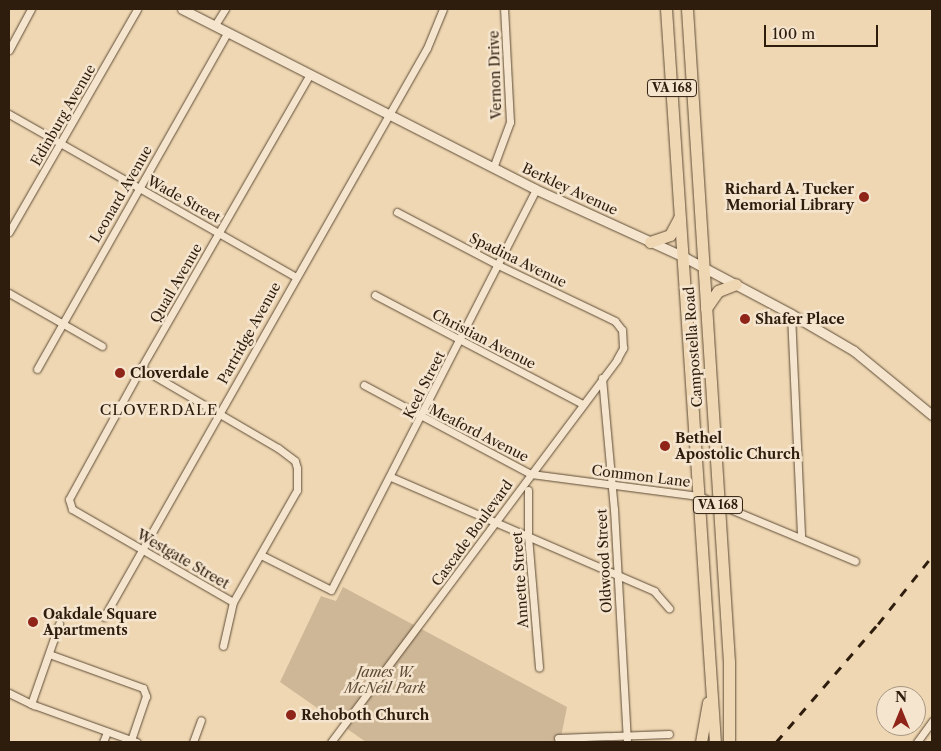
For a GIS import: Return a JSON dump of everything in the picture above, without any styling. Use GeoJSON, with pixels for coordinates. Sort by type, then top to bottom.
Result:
{"type":"FeatureCollection","features":[{"type":"Feature","properties":{"kind":"main road","name":"Campostella Road"},"geometry":{"type":"LineString","coordinates":[[666,9],[712,681]]}},
{"type":"Feature","properties":{"kind":"main road","name":"Campostella Road"},"geometry":{"type":"LineString","coordinates":[[687,9],[729,662],[729,742]]}},
{"type":"Feature","properties":{"kind":"main road"},"geometry":{"type":"LineString","coordinates":[[650,242],[670,235],[676,228],[681,214]]}},
{"type":"Feature","properties":{"kind":"main road"},"geometry":{"type":"LineString","coordinates":[[705,310],[718,291],[736,284]]}},
{"type":"Feature","properties":{"kind":"main road"},"geometry":{"type":"LineString","coordinates":[[701,742],[712,681]]}},
{"type":"Feature","properties":{"kind":"main road","name":"VA 168"},"geometry":{"type":"LineString","coordinates":[[712,681],[715,742]]}},
{"type":"Feature","properties":{"kind":"street"},"geometry":{"type":"LineString","coordinates":[[9,50],[31,9]]}},
{"type":"Feature","properties":{"kind":"street","name":"Edinburg Avenue"},"geometry":{"type":"LineString","coordinates":[[9,232],[137,9]]}},
{"type":"Feature","properties":{"kind":"street","name":"Berkley Avenue"},"geometry":{"type":"LineString","coordinates":[[182,9],[536,190],[684,257],[736,284],[854,351],[932,415]]}},
{"type":"Feature","properties":{"kind":"street"},"geometry":{"type":"LineString","coordinates":[[216,26],[225,9]]}},
{"type":"Feature","properties":{"kind":"street","name":"Partridge Avenue"},"geometry":{"type":"LineString","coordinates":[[104,617],[427,48],[443,9]]}},
{"type":"Feature","properties":{"kind":"street","name":"Vernon Drive"},"geometry":{"type":"LineString","coordinates":[[493,168],[508,132],[510,122],[504,9]]}},
{"type":"Feature","properties":{"kind":"street","name":"Leonard Avenue"},"geometry":{"type":"LineString","coordinates":[[37,369],[228,32]]}},
{"type":"Feature","properties":{"kind":"street","name":"Quail Avenue"},"geometry":{"type":"LineString","coordinates":[[69,505],[71,494],[141,368],[310,74]]}},
{"type":"Feature","properties":{"kind":"street","name":"Wade Street"},"geometry":{"type":"LineString","coordinates":[[9,114],[296,277]]}},
{"type":"Feature","properties":{"kind":"street","name":"Keel Street"},"geometry":{"type":"LineString","coordinates":[[261,555],[331,590],[422,417],[536,190]]}},
{"type":"Feature","properties":{"kind":"street","name":"Spadina Avenue"},"geometry":{"type":"LineString","coordinates":[[397,212],[498,265],[606,316],[619,325],[623,335]]}},
{"type":"Feature","properties":{"kind":"street"},"geometry":{"type":"LineString","coordinates":[[9,293],[102,346]]}},
{"type":"Feature","properties":{"kind":"street","name":"Christian Avenue"},"geometry":{"type":"LineString","coordinates":[[375,296],[583,404]]}},
{"type":"Feature","properties":{"kind":"street"},"geometry":{"type":"LineString","coordinates":[[791,314],[802,537]]}},
{"type":"Feature","properties":{"kind":"street","name":"Cascade Boulevard"},"geometry":{"type":"LineString","coordinates":[[331,742],[497,522],[530,474],[621,353],[623,335]]}},
{"type":"Feature","properties":{"kind":"street"},"geometry":{"type":"LineString","coordinates":[[141,368],[219,412]]}},
{"type":"Feature","properties":{"kind":"street","name":"Oldwood Street"},"geometry":{"type":"LineString","coordinates":[[602,378],[611,485],[627,738]]}},
{"type":"Feature","properties":{"kind":"street","name":"Meaford Avenue"},"geometry":{"type":"LineString","coordinates":[[364,385],[530,474]]}},
{"type":"Feature","properties":{"kind":"street","name":"Westgate Street"},"geometry":{"type":"LineString","coordinates":[[69,505],[72,509],[233,602],[297,490],[297,468],[295,461],[288,454],[219,412]]}},
{"type":"Feature","properties":{"kind":"street","name":"Common Lane"},"geometry":{"type":"LineString","coordinates":[[530,474],[699,496],[802,537],[855,561]]}},
{"type":"Feature","properties":{"kind":"street"},"geometry":{"type":"LineString","coordinates":[[391,476],[617,574],[659,594],[669,608]]}},
{"type":"Feature","properties":{"kind":"street","name":"Annette Street"},"geometry":{"type":"LineString","coordinates":[[528,490],[528,536],[539,668]]}},
{"type":"Feature","properties":{"kind":"street"},"geometry":{"type":"LineString","coordinates":[[223,646],[233,602]]}},
{"type":"Feature","properties":{"kind":"street"},"geometry":{"type":"LineString","coordinates":[[31,704],[60,624]]}},
{"type":"Feature","properties":{"kind":"street"},"geometry":{"type":"LineString","coordinates":[[9,693],[31,704],[134,741],[146,696],[143,688],[49,654]]}},
{"type":"Feature","properties":{"kind":"street"},"geometry":{"type":"LineString","coordinates":[[193,742],[201,720]]}},
{"type":"Feature","properties":{"kind":"street"},"geometry":{"type":"LineString","coordinates":[[917,742],[932,721]]}},
{"type":"Feature","properties":{"kind":"street"},"geometry":{"type":"LineString","coordinates":[[103,742],[107,732]]}},
{"type":"Feature","properties":{"kind":"street"},"geometry":{"type":"LineString","coordinates":[[558,738],[627,738],[669,734]]}},
{"type":"Feature","properties":{"kind":"green space","name":"James W. McNeil Park"},"geometry":{"type":"Polygon","coordinates":[[[343,587],[567,707],[560,742],[366,742],[280,682],[321,596],[336,601],[343,587]]]}},
{"type":"Feature","properties":{"kind":"railway"},"geometry":{"type":"LineString","coordinates":[[776,742],[878,624],[932,556]]}},
{"type":"Feature","properties":{"kind":"place","name":"Richard A. Tucker Memorial Library"},"geometry":{"type":"Point","coordinates":[864,197]}},
{"type":"Feature","properties":{"kind":"place","name":"Shafer Place"},"geometry":{"type":"Point","coordinates":[745,319]}},
{"type":"Feature","properties":{"kind":"place","name":"Cloverdale"},"geometry":{"type":"Point","coordinates":[120,373]}},
{"type":"Feature","properties":{"kind":"place","name":"Bethel Apostolic Church"},"geometry":{"type":"Point","coordinates":[665,446]}},
{"type":"Feature","properties":{"kind":"place","name":"Oakdale Square Apartments"},"geometry":{"type":"Point","coordinates":[33,622]}},
{"type":"Feature","properties":{"kind":"place","name":"Rehoboth Church"},"geometry":{"type":"Point","coordinates":[291,715]}},
{"type":"Feature","properties":{"kind":"district","name":"CLOVERDALE"},"geometry":{"type":"Point","coordinates":[159,410]}}]}
